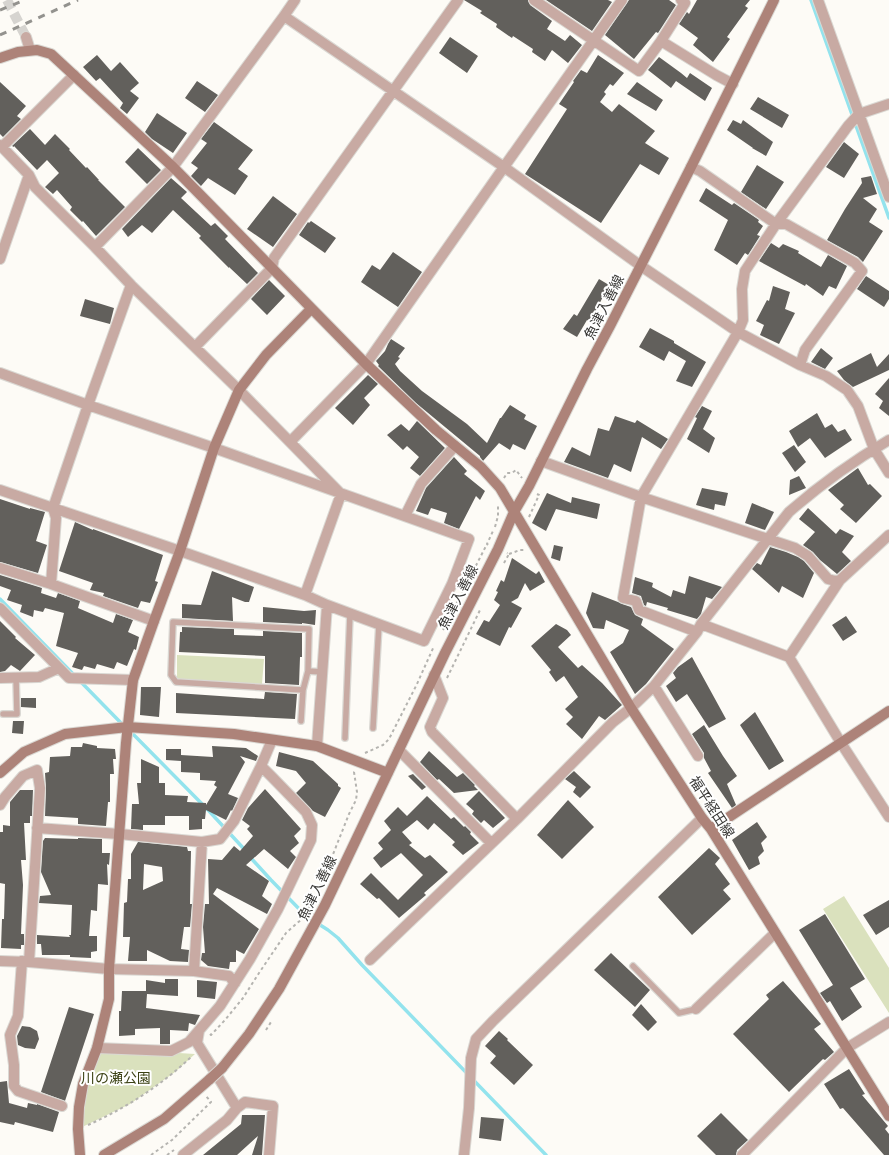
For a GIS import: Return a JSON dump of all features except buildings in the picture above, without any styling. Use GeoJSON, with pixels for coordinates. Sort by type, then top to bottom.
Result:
{"type":"FeatureCollection","features":[{"type":"Feature","properties":{"kind":"street"},"geometry":{"type":"LineString","coordinates":[[95,247],[173,167],[295,0]]}},
{"type":"Feature","properties":{"kind":"street"},"geometry":{"type":"LineString","coordinates":[[195,347],[272,268],[274,258],[394,92],[458,0]]}},
{"type":"Feature","properties":{"kind":"street"},"geometry":{"type":"LineString","coordinates":[[534,0],[638,71],[661,40],[685,3],[681,0]]}},
{"type":"Feature","properties":{"kind":"street"},"geometry":{"type":"LineString","coordinates":[[290,442],[366,364],[622,0]]}},
{"type":"Feature","properties":{"kind":"street","name":"魚津入善線"},"geometry":{"type":"LineString","coordinates":[[104,1155],[164,1119],[222,1068],[250,1034],[279,990],[325,905],[434,675],[498,549],[514,512],[734,84],[774,0]]}},
{"type":"Feature","properties":{"kind":"street"},"geometry":{"type":"LineString","coordinates":[[818,0],[889,198]]}},
{"type":"Feature","properties":{"kind":"street"},"geometry":{"type":"LineString","coordinates":[[284,16],[504,167],[641,266],[738,332],[800,365],[826,376],[847,390],[858,406],[874,449],[889,473]]}},
{"type":"Feature","properties":{"kind":"street"},"geometry":{"type":"LineString","coordinates":[[0,58],[30,50],[26,37]]}},
{"type":"Feature","properties":{"kind":"street"},"geometry":{"type":"LineString","coordinates":[[661,40],[716,75],[734,84]]}},
{"type":"Feature","properties":{"kind":"street","name":"福平経田線"},"geometry":{"type":"LineString","coordinates":[[30,50],[37,50],[51,54],[173,167],[366,364],[436,430],[481,467],[500,488],[631,708],[710,829],[889,1116]]}},
{"type":"Feature","properties":{"kind":"street"},"geometry":{"type":"LineString","coordinates":[[74,75],[1,146],[29,175],[35,187],[341,494]]}},
{"type":"Feature","properties":{"kind":"street"},"geometry":{"type":"LineString","coordinates":[[889,104],[859,114],[848,126],[776,224],[745,271],[742,289],[743,320],[738,332],[642,497],[623,598],[636,601],[639,610],[789,658],[841,743],[889,817]]}},
{"type":"Feature","properties":{"kind":"street"},"geometry":{"type":"LineString","coordinates":[[691,167],[700,171],[776,224],[786,224],[855,263],[862,271],[805,350],[800,365]]}},
{"type":"Feature","properties":{"kind":"street"},"geometry":{"type":"LineString","coordinates":[[0,258],[29,175]]}},
{"type":"Feature","properties":{"kind":"street"},"geometry":{"type":"LineString","coordinates":[[51,584],[56,518],[53,508],[131,285]]}},
{"type":"Feature","properties":{"kind":"street"},"geometry":{"type":"LineString","coordinates":[[80,1155],[78,1130],[79,1107],[83,1084],[97,1048],[109,999],[109,969],[127,727],[133,680],[180,551],[214,448],[239,390],[266,355],[311,309]]}},
{"type":"Feature","properties":{"kind":"street"},"geometry":{"type":"LineString","coordinates":[[0,373],[469,539],[452,584],[424,641],[350,614],[305,595],[0,490]]}},
{"type":"Feature","properties":{"kind":"street"},"geometry":{"type":"LineString","coordinates":[[370,960],[517,819],[613,722],[631,708],[654,686],[789,512],[838,472],[889,440]]}},
{"type":"Feature","properties":{"kind":"street"},"geometry":{"type":"LineString","coordinates":[[405,516],[421,484],[455,446]]}},
{"type":"Feature","properties":{"kind":"street"},"geometry":{"type":"LineString","coordinates":[[541,462],[795,548],[808,556],[828,579],[835,581],[840,580]]}},
{"type":"Feature","properties":{"kind":"street"},"geometry":{"type":"LineString","coordinates":[[305,595],[341,494]]}},
{"type":"Feature","properties":{"kind":"street"},"geometry":{"type":"LineString","coordinates":[[789,658],[840,580],[889,535]]}},
{"type":"Feature","properties":{"kind":"street"},"geometry":{"type":"LineString","coordinates":[[0,568],[51,584],[154,621]]}},
{"type":"Feature","properties":{"kind":"street"},"geometry":{"type":"LineString","coordinates":[[317,746],[327,605]]}},
{"type":"Feature","properties":{"kind":"street"},"geometry":{"type":"LineString","coordinates":[[0,608],[69,678],[133,680]]}},
{"type":"Feature","properties":{"kind":"street"},"geometry":{"type":"LineString","coordinates":[[0,678],[39,677],[59,668]]}},
{"type":"Feature","properties":{"kind":"street"},"geometry":{"type":"LineString","coordinates":[[434,675],[443,698],[430,727],[432,732],[517,819]]}},
{"type":"Feature","properties":{"kind":"street"},"geometry":{"type":"LineString","coordinates":[[654,686],[698,756]]}},
{"type":"Feature","properties":{"kind":"street"},"geometry":{"type":"LineString","coordinates":[[710,829],[889,711]]}},
{"type":"Feature","properties":{"kind":"street"},"geometry":{"type":"LineString","coordinates":[[0,773],[24,752],[65,734],[127,727],[234,734],[317,746],[388,773]]}},
{"type":"Feature","properties":{"kind":"street"},"geometry":{"type":"LineString","coordinates":[[37,828],[202,842],[220,840],[234,822],[272,740]]}},
{"type":"Feature","properties":{"kind":"street"},"geometry":{"type":"LineString","coordinates":[[399,750],[491,843]]}},
{"type":"Feature","properties":{"kind":"street"},"geometry":{"type":"LineString","coordinates":[[97,1048],[171,1051],[189,1042],[220,1006],[250,959],[278,909],[311,840],[312,825],[306,812],[261,766]]}},
{"type":"Feature","properties":{"kind":"street"},"geometry":{"type":"LineString","coordinates":[[0,805],[23,776],[37,770],[40,788],[25,962],[18,1016],[10,1035],[14,1065],[14,1086],[18,1092],[62,1106]]}},
{"type":"Feature","properties":{"kind":"street"},"geometry":{"type":"LineString","coordinates":[[464,1155],[471,1058],[476,1039],[702,818]]}},
{"type":"Feature","properties":{"kind":"street"},"geometry":{"type":"LineString","coordinates":[[194,971],[202,842]]}},
{"type":"Feature","properties":{"kind":"street"},"geometry":{"type":"LineString","coordinates":[[696,1009],[775,933]]}},
{"type":"Feature","properties":{"kind":"street"},"geometry":{"type":"LineString","coordinates":[[0,961],[109,969],[194,971],[229,976],[235,983]]}},
{"type":"Feature","properties":{"kind":"street"},"geometry":{"type":"LineString","coordinates":[[742,1155],[847,1048],[889,1022]]}},
{"type":"Feature","properties":{"kind":"street"},"geometry":{"type":"LineString","coordinates":[[200,1029],[197,1043],[237,1108]]}},
{"type":"Feature","properties":{"kind":"street"},"geometry":{"type":"LineString","coordinates":[[183,1155],[227,1120],[237,1108],[245,1102],[273,1106],[268,1155]]}},
{"type":"Feature","properties":{"kind":"lane"},"geometry":{"type":"LineString","coordinates":[[345,738],[350,614]]}},
{"type":"Feature","properties":{"kind":"lane"},"geometry":{"type":"LineString","coordinates":[[301,721],[303,690],[308,671],[309,629],[173,622],[171,675],[176,682],[303,690]]}},
{"type":"Feature","properties":{"kind":"lane"},"geometry":{"type":"LineString","coordinates":[[373,728],[379,624]]}},
{"type":"Feature","properties":{"kind":"lane"},"geometry":{"type":"LineString","coordinates":[[308,671],[322,672]]}},
{"type":"Feature","properties":{"kind":"lane"},"geometry":{"type":"LineString","coordinates":[[3,714],[17,714],[16,678]]}},
{"type":"Feature","properties":{"kind":"lane"},"geometry":{"type":"LineString","coordinates":[[633,966],[679,1013],[696,1009]]}},
{"type":"Feature","properties":{"kind":"path"},"geometry":{"type":"LineString","coordinates":[[442,630],[487,544]]}},
{"type":"Feature","properties":{"kind":"path"},"geometry":{"type":"LineString","coordinates":[[200,1029],[211,1034],[225,1020],[243,998],[286,933],[302,918],[314,899],[356,800],[357,792],[354,772],[365,752],[383,745],[389,739],[417,684],[436,642]]}},
{"type":"Feature","properties":{"kind":"path"},"geometry":{"type":"LineString","coordinates":[[78,1130],[130,1104],[175,1072],[196,1053],[197,1043]]}},
{"type":"Feature","properties":{"kind":"path"},"geometry":{"type":"LineString","coordinates":[[151,1155],[172,1140],[211,1102],[206,1096]]}},
{"type":"Feature","properties":{"kind":"green space"},"geometry":{"type":"Polygon","coordinates":[[[177,655],[264,659],[262,684],[177,680],[177,655]]]}},
{"type":"Feature","properties":{"kind":"green space"},"geometry":{"type":"Polygon","coordinates":[[[844,896],[889,968],[889,1013],[823,909],[844,896]]]}},
{"type":"Feature","properties":{"kind":"green space","name":"川の瀬公園"},"geometry":{"type":"Polygon","coordinates":[[[97,1048],[195,1054],[175,1072],[130,1104],[78,1129],[79,1107],[97,1048]]]}},
{"type":"Feature","properties":{"kind":"waterway"},"geometry":{"type":"LineString","coordinates":[[811,0],[889,218]]}},
{"type":"Feature","properties":{"kind":"waterway"},"geometry":{"type":"LineString","coordinates":[[0,599],[75,676]]}},
{"type":"Feature","properties":{"kind":"waterway"},"geometry":{"type":"LineString","coordinates":[[79,680],[124,726]]}},
{"type":"Feature","properties":{"kind":"waterway"},"geometry":{"type":"LineString","coordinates":[[130,731],[209,811],[245,850]]}},
{"type":"Feature","properties":{"kind":"waterway"},"geometry":{"type":"LineString","coordinates":[[250,857],[306,916],[338,938],[362,965],[546,1155]]}},
{"type":"Feature","properties":{"kind":"tunnel"},"geometry":{"type":"LineString","coordinates":[[7,0],[26,37]]}},
{"type":"Feature","properties":{"kind":"railway"},"geometry":{"type":"LineString","coordinates":[[0,10],[25,0]]}},
{"type":"Feature","properties":{"kind":"railway"},"geometry":{"type":"LineString","coordinates":[[0,35],[78,0]]}}]}
